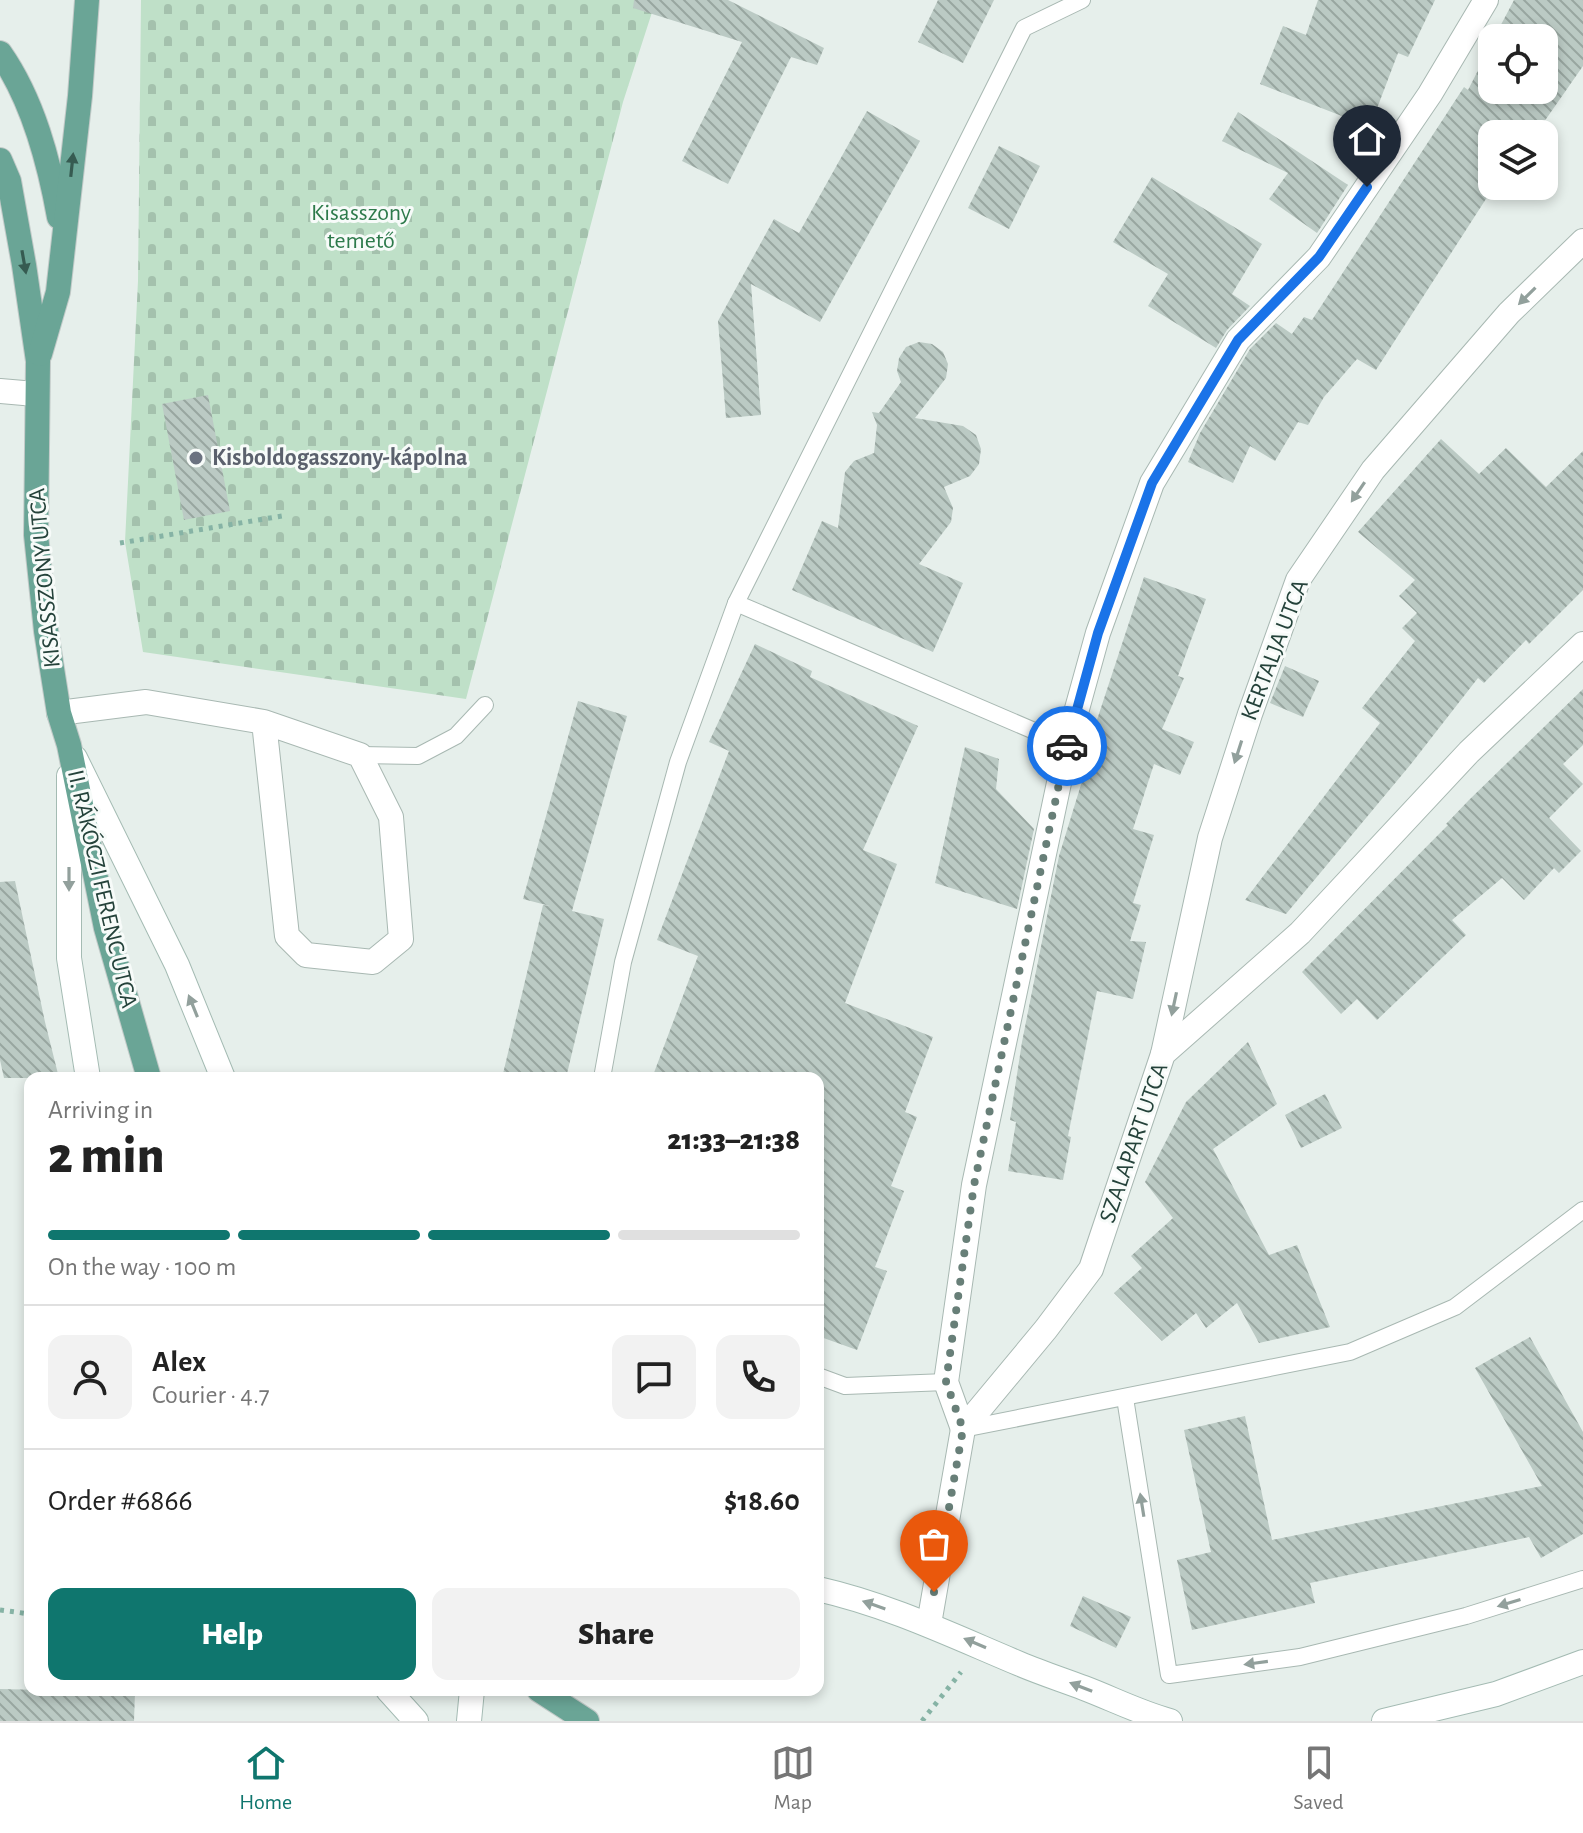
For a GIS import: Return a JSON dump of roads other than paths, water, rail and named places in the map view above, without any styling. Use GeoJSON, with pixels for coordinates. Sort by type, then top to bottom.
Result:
{"type":"FeatureCollection","features":[{"type":"Feature","properties":{"kind":"main road","name":"KISASSZONY UTCA"},"geometry":{"type":"LineString","coordinates":[[69,745],[59,713],[46,631],[36,535],[35,394],[38,361],[58,292],[80,96],[87,0]]}},
{"type":"Feature","properties":{"kind":"main road","name":"KISASSZONY UTCA"},"geometry":{"type":"LineString","coordinates":[[0,53],[35,121],[53,182],[64,243]]}},
{"type":"Feature","properties":{"kind":"main road","name":"KISASSZONY UTCA"},"geometry":{"type":"LineString","coordinates":[[0,160],[9,181],[38,361]]}},
{"type":"Feature","properties":{"kind":"main road","name":"II. RÁKÓCZI FERENC UTCA"},"geometry":{"type":"LineString","coordinates":[[69,745],[106,928],[147,1072]]}},
{"type":"Feature","properties":{"kind":"main road"},"geometry":{"type":"LineString","coordinates":[[548,1696],[587,1721]]}},
{"type":"Feature","properties":{"kind":"street"},"geometry":{"type":"LineString","coordinates":[[963,1429],[946,1382],[974,1185],[1067,745],[1098,633],[1152,483],[1238,340],[1319,257],[1430,94],[1486,0]]}},
{"type":"Feature","properties":{"kind":"street","name":"KERTALJA UTCA"},"geometry":{"type":"LineString","coordinates":[[1163,1054],[1210,838],[1298,580],[1373,470],[1509,313],[1583,241]]}},
{"type":"Feature","properties":{"kind":"street"},"geometry":{"type":"LineString","coordinates":[[0,391],[35,394]]}},
{"type":"Feature","properties":{"kind":"street","name":"SZALAPART UTCA"},"geometry":{"type":"LineString","coordinates":[[929,1624],[963,1429],[1091,1269],[1163,1054],[1300,933],[1469,752],[1583,644]]}},
{"type":"Feature","properties":{"kind":"street"},"geometry":{"type":"LineString","coordinates":[[59,713],[146,702],[264,722],[360,755],[391,817],[401,939],[373,962],[306,955],[287,936],[264,722]]}},
{"type":"Feature","properties":{"kind":"street","name":"KISASSZONY UTCA"},"geometry":{"type":"LineString","coordinates":[[69,745],[69,958],[87,1072]]}},
{"type":"Feature","properties":{"kind":"street","name":"KISASSZONY UTCA"},"geometry":{"type":"LineString","coordinates":[[69,745],[177,965],[221,1072]]}},
{"type":"Feature","properties":{"kind":"street"},"geometry":{"type":"LineString","coordinates":[[824,1590],[850,1596],[929,1624],[1086,1689],[1143,1717],[1170,1721]]}},
{"type":"Feature","properties":{"kind":"street"},"geometry":{"type":"LineString","coordinates":[[1384,1721],[1496,1694],[1583,1662]]}},
{"type":"Feature","properties":{"kind":"street"},"geometry":{"type":"LineString","coordinates":[[393,1696],[416,1721]]}},
{"type":"Feature","properties":{"kind":"street"},"geometry":{"type":"LineString","coordinates":[[469,1721],[471,1696]]}},
{"type":"Feature","properties":{"kind":"lane"},"geometry":{"type":"LineString","coordinates":[[603,1072],[623,962],[674,778],[736,603],[1024,28],[1082,0]]}},
{"type":"Feature","properties":{"kind":"lane"},"geometry":{"type":"LineString","coordinates":[[736,603],[1067,745]]}},
{"type":"Feature","properties":{"kind":"lane"},"geometry":{"type":"LineString","coordinates":[[360,755],[418,756],[456,736],[485,705]]}},
{"type":"Feature","properties":{"kind":"lane"},"geometry":{"type":"LineString","coordinates":[[963,1429],[1350,1352],[1455,1307],[1583,1210]]}},
{"type":"Feature","properties":{"kind":"lane"},"geometry":{"type":"LineString","coordinates":[[824,1378],[845,1386],[946,1382]]}},
{"type":"Feature","properties":{"kind":"lane"},"geometry":{"type":"LineString","coordinates":[[1125,1398],[1169,1675],[1300,1657],[1466,1616],[1583,1579]]}},
{"type":"Feature","properties":{"kind":"place","name":"Kisboldogasszony-kápolna"},"geometry":{"type":"Point","coordinates":[196,458]}},
{"type":"Feature","properties":{"kind":"park label","name":"Kisasszony temető"},"geometry":{"type":"Point","coordinates":[361,227]}}]}
